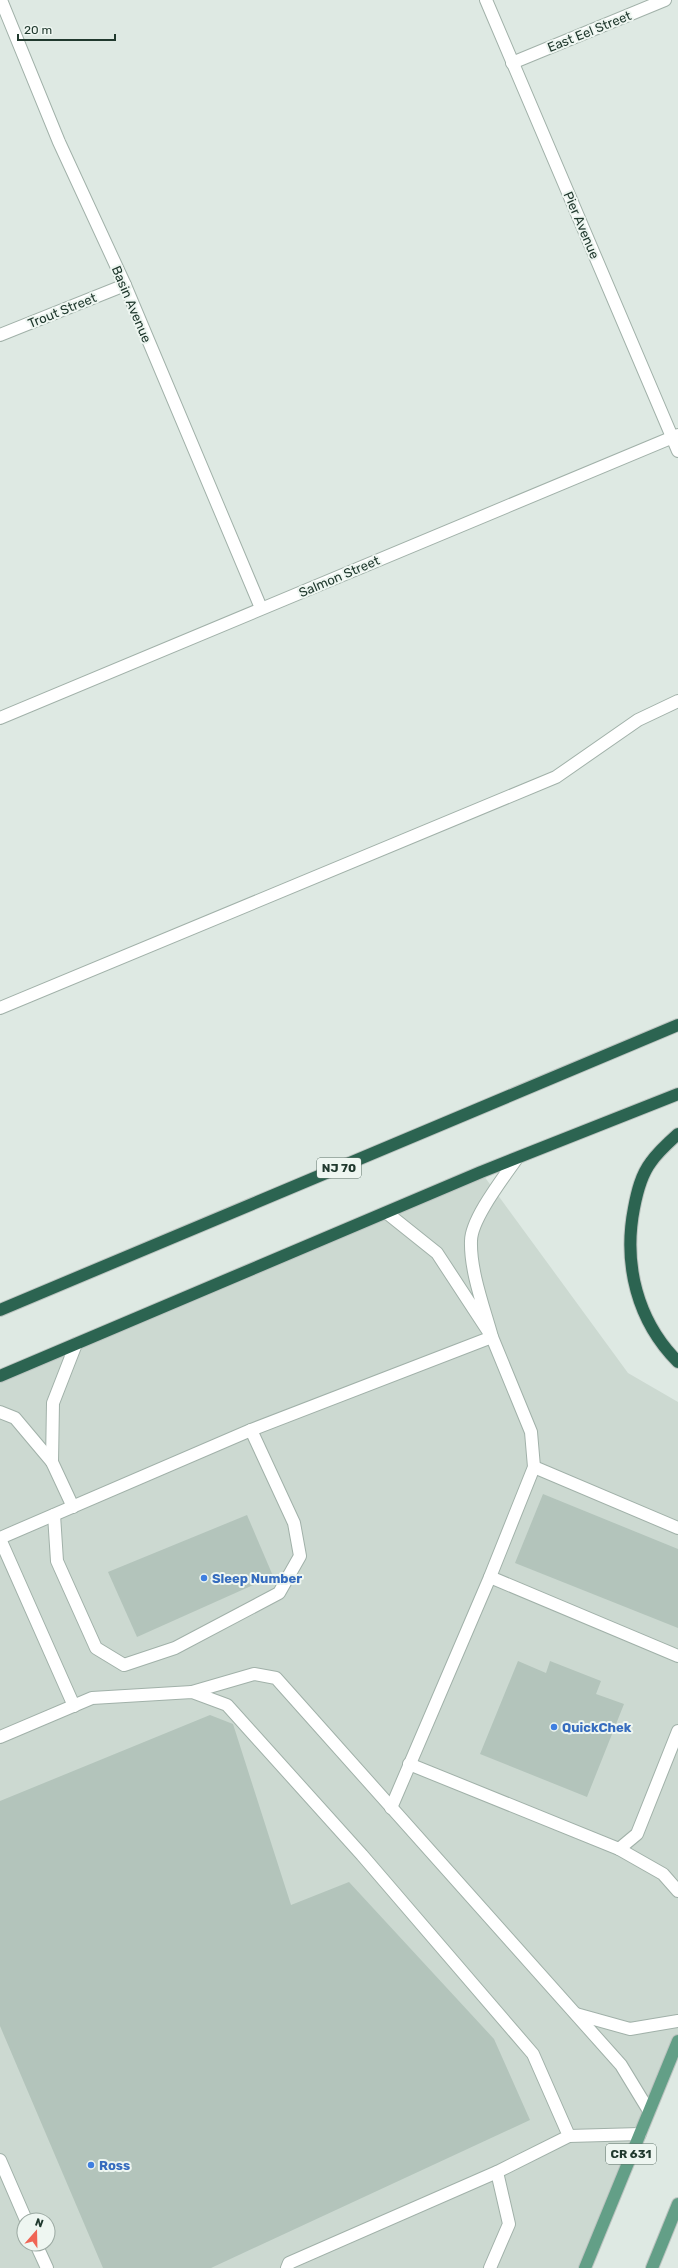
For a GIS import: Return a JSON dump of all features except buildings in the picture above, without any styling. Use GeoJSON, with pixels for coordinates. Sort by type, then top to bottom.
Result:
{"type":"FeatureCollection","features":[{"type":"Feature","properties":{"kind":"highway","name":"NJ 70"},"geometry":{"type":"LineString","coordinates":[[0,1310],[678,1025]]}},
{"type":"Feature","properties":{"kind":"highway"},"geometry":{"type":"LineString","coordinates":[[0,1376],[517,1158],[678,1094]]}},
{"type":"Feature","properties":{"kind":"highway"},"geometry":{"type":"LineString","coordinates":[[678,1134],[650,1162],[638,1189],[631,1223],[630,1251],[633,1280],[642,1307],[655,1335],[678,1362]]}},
{"type":"Feature","properties":{"kind":"main road","name":"CR 631"},"geometry":{"type":"LineString","coordinates":[[585,2268],[678,2040]]}},
{"type":"Feature","properties":{"kind":"main road"},"geometry":{"type":"LineString","coordinates":[[652,2268],[678,2204]]}},
{"type":"Feature","properties":{"kind":"street","name":"Basin Avenue"},"geometry":{"type":"LineString","coordinates":[[1,0],[59,142],[125,285],[261,608]]}},
{"type":"Feature","properties":{"kind":"street","name":"Pier Avenue"},"geometry":{"type":"LineString","coordinates":[[486,0],[675,436],[678,451]]}},
{"type":"Feature","properties":{"kind":"street","name":"East Eel Street"},"geometry":{"type":"LineString","coordinates":[[512,62],[665,0]]}},
{"type":"Feature","properties":{"kind":"street","name":"Trout Street"},"geometry":{"type":"LineString","coordinates":[[0,335],[125,285]]}},
{"type":"Feature","properties":{"kind":"street","name":"Salmon Street"},"geometry":{"type":"LineString","coordinates":[[0,718],[675,436]]}},
{"type":"Feature","properties":{"kind":"street"},"geometry":{"type":"LineString","coordinates":[[0,1008],[556,777],[638,720],[678,701]]}},
{"type":"Feature","properties":{"kind":"street"},"geometry":{"type":"LineString","coordinates":[[391,1808],[490,1577],[534,1467],[531,1432],[492,1337],[476,1278],[471,1240],[483,1207],[517,1158]]}},
{"type":"Feature","properties":{"kind":"street"},"geometry":{"type":"LineString","coordinates":[[387,1213],[437,1254],[492,1337]]}},
{"type":"Feature","properties":{"kind":"street"},"geometry":{"type":"LineString","coordinates":[[74,1706],[0,1539],[251,1430],[492,1337]]}},
{"type":"Feature","properties":{"kind":"street"},"geometry":{"type":"LineString","coordinates":[[52,1462],[53,1402],[76,1344]]}},
{"type":"Feature","properties":{"kind":"street"},"geometry":{"type":"LineString","coordinates":[[0,1412],[15,1418],[52,1462],[73,1507]]}},
{"type":"Feature","properties":{"kind":"street"},"geometry":{"type":"LineString","coordinates":[[54,1515],[57,1561],[96,1648],[124,1665],[175,1648],[279,1593],[300,1556],[294,1523],[251,1430]]}},
{"type":"Feature","properties":{"kind":"street"},"geometry":{"type":"LineString","coordinates":[[534,1467],[678,1528]]}},
{"type":"Feature","properties":{"kind":"street"},"geometry":{"type":"LineString","coordinates":[[490,1577],[678,1656]]}},
{"type":"Feature","properties":{"kind":"street"},"geometry":{"type":"LineString","coordinates":[[0,1738],[92,1698],[192,1692],[254,1674],[276,1678],[621,2065],[649,2111]]}},
{"type":"Feature","properties":{"kind":"street"},"geometry":{"type":"LineString","coordinates":[[192,1692],[227,1706],[362,1855],[533,2054],[569,2136]]}},
{"type":"Feature","properties":{"kind":"street"},"geometry":{"type":"LineString","coordinates":[[619,1849],[637,1834],[678,1731]]}},
{"type":"Feature","properties":{"kind":"street"},"geometry":{"type":"LineString","coordinates":[[410,1764],[619,1849],[663,1874],[678,1891]]}},
{"type":"Feature","properties":{"kind":"street"},"geometry":{"type":"LineString","coordinates":[[576,2014],[630,2029],[678,2021]]}},
{"type":"Feature","properties":{"kind":"street"},"geometry":{"type":"LineString","coordinates":[[287,2268],[289,2263],[497,2172],[569,2136],[640,2134]]}},
{"type":"Feature","properties":{"kind":"street"},"geometry":{"type":"LineString","coordinates":[[0,2160],[23,2212]]}},
{"type":"Feature","properties":{"kind":"street"},"geometry":{"type":"LineString","coordinates":[[490,2268],[509,2224],[497,2172]]}},
{"type":"Feature","properties":{"kind":"street"},"geometry":{"type":"LineString","coordinates":[[40,2252],[47,2268]]}},
{"type":"Feature","properties":{"kind":"shaded area"},"geometry":{"type":"Polygon","coordinates":[[[481,1172],[628,1373],[678,1402],[678,2041],[585,2268],[0,2268],[0,1375],[481,1172]]]}},
{"type":"Feature","properties":{"kind":"place","name":"Sleep Number"},"geometry":{"type":"Point","coordinates":[204,1578]}},
{"type":"Feature","properties":{"kind":"place","name":"QuickChek"},"geometry":{"type":"Point","coordinates":[554,1727]}},
{"type":"Feature","properties":{"kind":"place","name":"Ross"},"geometry":{"type":"Point","coordinates":[91,2165]}}]}
